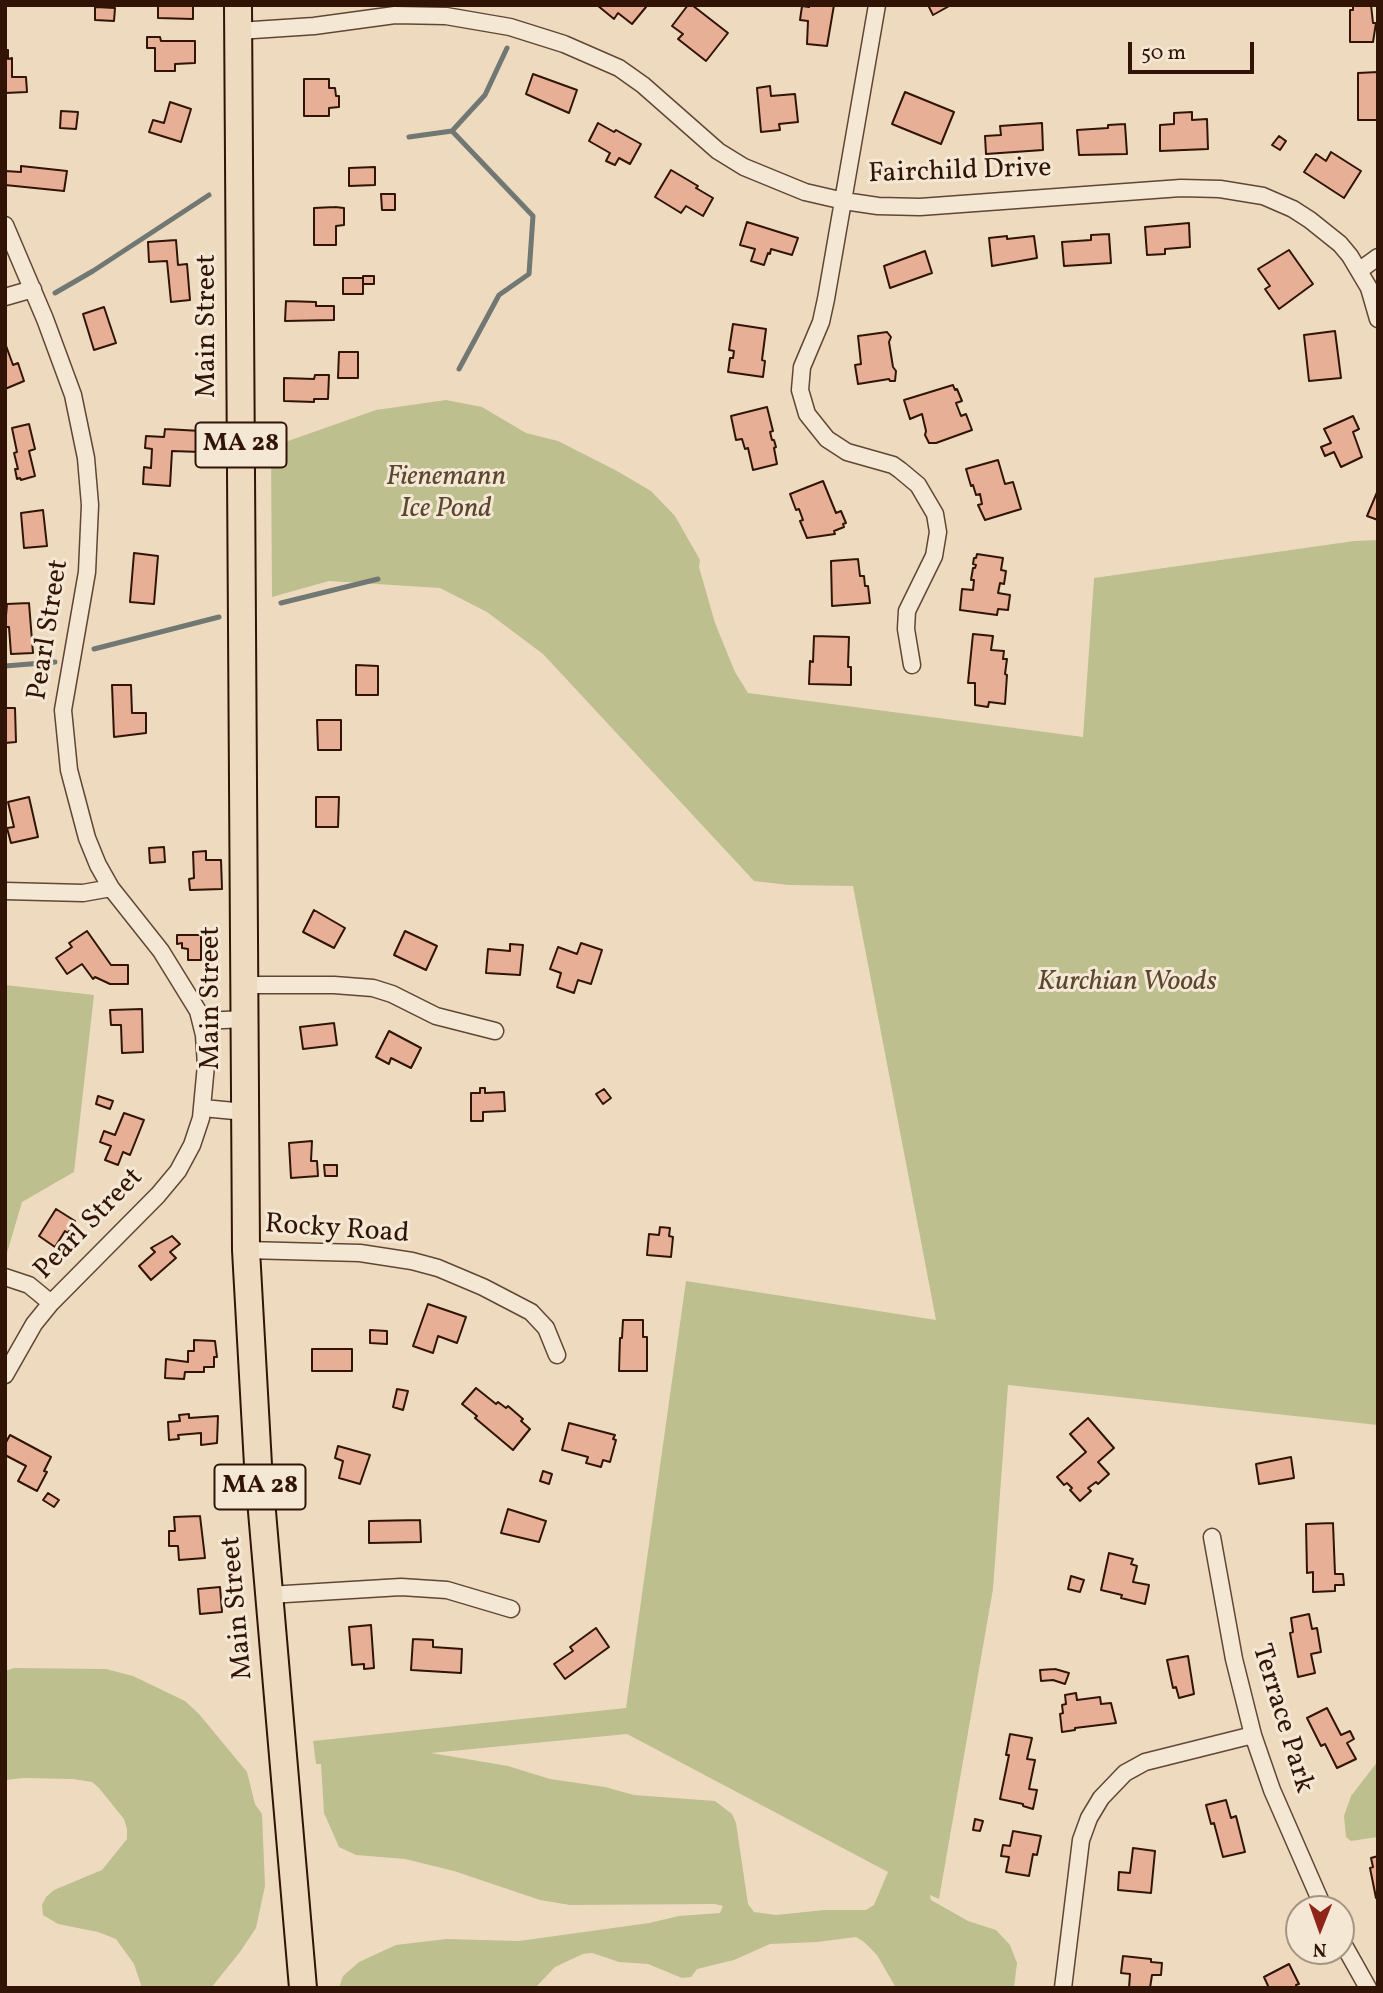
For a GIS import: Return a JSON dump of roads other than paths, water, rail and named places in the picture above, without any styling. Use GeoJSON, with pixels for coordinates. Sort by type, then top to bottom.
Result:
{"type":"FeatureCollection","features":[{"type":"Feature","properties":{"kind":"main road","name":"Main Street"},"geometry":{"type":"LineString","coordinates":[[238,18],[246,1250],[256,1440],[303,1988]]}},
{"type":"Feature","properties":{"kind":"street"},"geometry":{"type":"LineString","coordinates":[[877,5],[823,316],[802,367],[801,396],[807,414],[827,439],[847,452],[893,465],[918,485],[935,514],[938,532],[934,556],[906,611],[912,665]]}},
{"type":"Feature","properties":{"kind":"street","name":"Fairchild Drive"},"geometry":{"type":"LineString","coordinates":[[238,18],[314,26],[395,15],[446,16],[510,27],[564,44],[619,68],[643,85],[718,151],[744,167],[805,192],[844,201],[878,206],[920,207],[1158,188],[1202,187],[1238,191],[1278,202],[1310,220],[1340,244],[1360,270],[1369,288],[1378,319]]}},
{"type":"Feature","properties":{"kind":"street","name":"Pearl Street"},"geometry":{"type":"LineString","coordinates":[[5,225],[33,289],[73,395],[86,458],[90,505],[87,572],[64,694],[63,721],[69,770],[95,858],[111,888],[161,951],[194,1001],[202,1021],[206,1065],[203,1108],[196,1137],[178,1171],[158,1195],[51,1303],[30,1331],[5,1375]]}},
{"type":"Feature","properties":{"kind":"street"},"geometry":{"type":"LineString","coordinates":[[1360,270],[1378,257]]}},
{"type":"Feature","properties":{"kind":"street"},"geometry":{"type":"LineString","coordinates":[[5,297],[33,289]]}},
{"type":"Feature","properties":{"kind":"street"},"geometry":{"type":"LineString","coordinates":[[5,891],[83,893],[111,888]]}},
{"type":"Feature","properties":{"kind":"street"},"geometry":{"type":"LineString","coordinates":[[244,985],[373,988],[392,994],[436,1016],[495,1031]]}},
{"type":"Feature","properties":{"kind":"street"},"geometry":{"type":"LineString","coordinates":[[202,1021],[245,1019]]}},
{"type":"Feature","properties":{"kind":"street"},"geometry":{"type":"LineString","coordinates":[[203,1108],[245,1112]]}},
{"type":"Feature","properties":{"kind":"street","name":"Rocky Road"},"geometry":{"type":"LineString","coordinates":[[246,1250],[360,1253],[438,1268],[484,1287],[531,1312],[546,1328],[557,1354]]}},
{"type":"Feature","properties":{"kind":"street"},"geometry":{"type":"LineString","coordinates":[[5,1277],[29,1285],[51,1303]]}},
{"type":"Feature","properties":{"kind":"street","name":"Terrace Park"},"geometry":{"type":"LineString","coordinates":[[1212,1537],[1234,1659],[1253,1735],[1272,1790],[1318,1895]]}},
{"type":"Feature","properties":{"kind":"street"},"geometry":{"type":"LineString","coordinates":[[270,1595],[401,1587],[447,1590],[510,1609]]}},
{"type":"Feature","properties":{"kind":"street"},"geometry":{"type":"LineString","coordinates":[[1063,1988],[1081,1840],[1089,1818],[1101,1798],[1116,1781],[1145,1762],[1253,1735]]}},
{"type":"Feature","properties":{"kind":"street"},"geometry":{"type":"LineString","coordinates":[[1355,1965],[1368,1988]]}},
{"type":"Feature","properties":{"kind":"waterway"},"geometry":{"type":"LineString","coordinates":[[409,137],[452,131],[485,95],[507,48]]}},
{"type":"Feature","properties":{"kind":"waterway"},"geometry":{"type":"LineString","coordinates":[[452,131],[533,216],[529,274],[499,295],[459,369]]}},
{"type":"Feature","properties":{"kind":"waterway"},"geometry":{"type":"LineString","coordinates":[[55,293],[209,195]]}},
{"type":"Feature","properties":{"kind":"waterway"},"geometry":{"type":"LineString","coordinates":[[281,603],[378,579]]}},
{"type":"Feature","properties":{"kind":"waterway"},"geometry":{"type":"LineString","coordinates":[[94,649],[219,617]]}},
{"type":"Feature","properties":{"kind":"waterway"},"geometry":{"type":"LineString","coordinates":[[5,666],[55,662]]}},
{"type":"Feature","properties":{"kind":"park label","name":"Fienemann Ice Pond"},"geometry":{"type":"Point","coordinates":[446,495]}},
{"type":"Feature","properties":{"kind":"park label","name":"Kurchian Woods"},"geometry":{"type":"Point","coordinates":[1127,984]}}]}
